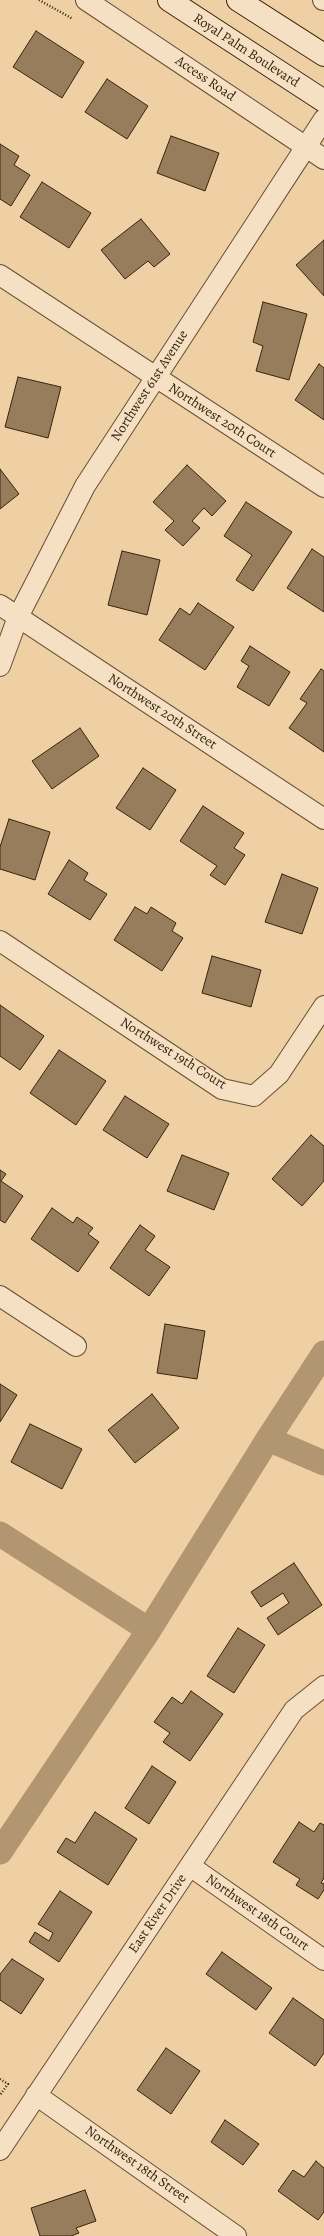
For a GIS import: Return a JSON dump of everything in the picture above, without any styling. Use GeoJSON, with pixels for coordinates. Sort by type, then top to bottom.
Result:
{"type":"FeatureCollection","features":[{"type":"Feature","properties":{"kind":"main road","name":"Royal Palm Boulevard"},"geometry":{"type":"LineString","coordinates":[[168,0],[324,101]]}},
{"type":"Feature","properties":{"kind":"main road"},"geometry":{"type":"LineString","coordinates":[[238,0],[324,56]]}},
{"type":"Feature","properties":{"kind":"street","name":"Access Road"},"geometry":{"type":"LineString","coordinates":[[86,0],[324,159]]}},
{"type":"Feature","properties":{"kind":"street","name":"Northwest 61st Avenue"},"geometry":{"type":"LineString","coordinates":[[0,666],[18,617],[85,486],[324,119]]}},
{"type":"Feature","properties":{"kind":"street","name":"Northwest 20th Court"},"geometry":{"type":"LineString","coordinates":[[0,274],[324,487]]}},
{"type":"Feature","properties":{"kind":"street","name":"Northwest 20th Street"},"geometry":{"type":"LineString","coordinates":[[0,606],[324,819]]}},
{"type":"Feature","properties":{"kind":"street","name":"Northwest 19th Court"},"geometry":{"type":"LineString","coordinates":[[0,941],[222,1089],[254,1096],[279,1074],[324,1006]]}},
{"type":"Feature","properties":{"kind":"street"},"geometry":{"type":"LineString","coordinates":[[0,1296],[76,1346]]}},
{"type":"Feature","properties":{"kind":"street","name":"East River Drive"},"geometry":{"type":"LineString","coordinates":[[0,2150],[294,1710],[324,1686]]}},
{"type":"Feature","properties":{"kind":"street","name":"Northwest 18th Court"},"geometry":{"type":"LineString","coordinates":[[190,1866],[324,1960]]}},
{"type":"Feature","properties":{"kind":"street","name":"Northwest 18th Street"},"geometry":{"type":"LineString","coordinates":[[36,2095],[236,2236]]}},
{"type":"Feature","properties":{"kind":"path"},"geometry":{"type":"LineString","coordinates":[[0,2079],[8,2084],[0,2095]]}},
{"type":"Feature","properties":{"kind":"building"},"geometry":{"type":"Polygon","coordinates":[[[36,31],[84,62],[62,98],[13,67],[36,31]]]}},
{"type":"Feature","properties":{"kind":"building"},"geometry":{"type":"Polygon","coordinates":[[[107,79],[148,106],[127,139],[85,112],[107,79]]]}},
{"type":"Feature","properties":{"kind":"building"},"geometry":{"type":"Polygon","coordinates":[[[171,136],[219,153],[205,191],[157,173],[171,136]]]}},
{"type":"Feature","properties":{"kind":"building"},"geometry":{"type":"Polygon","coordinates":[[[0,144],[19,156],[14,165],[30,175],[11,206],[0,199],[0,144]]]}},
{"type":"Feature","properties":{"kind":"building"},"geometry":{"type":"Polygon","coordinates":[[[42,182],[91,213],[69,248],[20,217],[42,182]]]}},
{"type":"Feature","properties":{"kind":"building"},"geometry":{"type":"Polygon","coordinates":[[[141,219],[170,254],[154,267],[148,261],[125,279],[101,250],[141,219]]]}},
{"type":"Feature","properties":{"kind":"building"},"geometry":{"type":"Polygon","coordinates":[[[324,240],[324,296],[296,265],[324,240]]]}},
{"type":"Feature","properties":{"kind":"building"},"geometry":{"type":"Polygon","coordinates":[[[263,302],[307,314],[289,380],[256,371],[263,346],[253,342],[263,302]]]}},
{"type":"Feature","properties":{"kind":"building"},"geometry":{"type":"Polygon","coordinates":[[[319,364],[324,368],[324,420],[295,400],[319,364]]]}},
{"type":"Feature","properties":{"kind":"building"},"geometry":{"type":"Polygon","coordinates":[[[18,377],[61,387],[48,438],[5,427],[18,377]]]}},
{"type":"Feature","properties":{"kind":"building"},"geometry":{"type":"Polygon","coordinates":[[[187,465],[226,501],[212,516],[204,508],[192,521],[200,528],[183,546],[165,530],[174,521],[153,502],[187,465]]]}},
{"type":"Feature","properties":{"kind":"building"},"geometry":{"type":"Polygon","coordinates":[[[0,469],[19,494],[0,509],[0,469]]]}},
{"type":"Feature","properties":{"kind":"building"},"geometry":{"type":"Polygon","coordinates":[[[246,502],[292,532],[253,591],[236,580],[252,555],[224,536],[246,502]]]}},
{"type":"Feature","properties":{"kind":"building"},"geometry":{"type":"Polygon","coordinates":[[[312,549],[324,557],[324,612],[287,588],[312,549]]]}},
{"type":"Feature","properties":{"kind":"building"},"geometry":{"type":"Polygon","coordinates":[[[122,551],[160,560],[147,615],[108,605],[122,551]]]}},
{"type":"Feature","properties":{"kind":"building"},"geometry":{"type":"Polygon","coordinates":[[[198,603],[234,627],[205,670],[159,640],[180,608],[190,615],[198,603]]]}},
{"type":"Feature","properties":{"kind":"building"},"geometry":{"type":"Polygon","coordinates":[[[250,646],[290,672],[269,706],[237,687],[249,666],[241,661],[250,646]]]}},
{"type":"Feature","properties":{"kind":"building"},"geometry":{"type":"Polygon","coordinates":[[[321,669],[324,671],[324,752],[289,728],[307,703],[300,699],[321,669]]]}},
{"type":"Feature","properties":{"kind":"building"},"geometry":{"type":"Polygon","coordinates":[[[80,728],[99,756],[52,789],[32,761],[80,728]]]}},
{"type":"Feature","properties":{"kind":"building"},"geometry":{"type":"Polygon","coordinates":[[[143,768],[176,790],[150,830],[116,808],[143,768]]]}},
{"type":"Feature","properties":{"kind":"building"},"geometry":{"type":"Polygon","coordinates":[[[203,806],[244,833],[234,848],[245,855],[225,885],[210,875],[217,866],[180,841],[203,806]]]}},
{"type":"Feature","properties":{"kind":"building"},"geometry":{"type":"Polygon","coordinates":[[[9,819],[50,832],[35,880],[0,869],[0,847],[9,819]]]}},
{"type":"Feature","properties":{"kind":"building"},"geometry":{"type":"Polygon","coordinates":[[[69,860],[88,873],[84,880],[107,894],[90,920],[48,894],[69,860]]]}},
{"type":"Feature","properties":{"kind":"building"},"geometry":{"type":"Polygon","coordinates":[[[282,874],[318,888],[302,934],[265,922],[282,874]]]}},
{"type":"Feature","properties":{"kind":"building"},"geometry":{"type":"Polygon","coordinates":[[[135,907],[147,914],[151,907],[176,923],[172,931],[183,938],[162,971],[114,940],[135,907]]]}},
{"type":"Feature","properties":{"kind":"building"},"geometry":{"type":"Polygon","coordinates":[[[212,956],[261,970],[251,1007],[202,993],[212,956]]]}},
{"type":"Feature","properties":{"kind":"building"},"geometry":{"type":"Polygon","coordinates":[[[0,1005],[44,1036],[20,1070],[0,1056],[0,1005]]]}},
{"type":"Feature","properties":{"kind":"building"},"geometry":{"type":"Polygon","coordinates":[[[59,1050],[106,1081],[76,1125],[30,1093],[59,1050]]]}},
{"type":"Feature","properties":{"kind":"building"},"geometry":{"type":"Polygon","coordinates":[[[125,1096],[169,1124],[147,1158],[103,1130],[125,1096]]]}},
{"type":"Feature","properties":{"kind":"building"},"geometry":{"type":"Polygon","coordinates":[[[311,1135],[324,1146],[324,1181],[302,1206],[272,1179],[311,1135]]]}},
{"type":"Feature","properties":{"kind":"building"},"geometry":{"type":"Polygon","coordinates":[[[182,1155],[229,1173],[214,1210],[167,1191],[182,1155]]]}},
{"type":"Feature","properties":{"kind":"building"},"geometry":{"type":"Polygon","coordinates":[[[0,1170],[6,1174],[1,1181],[23,1196],[5,1223],[0,1220],[0,1170]]]}},
{"type":"Feature","properties":{"kind":"building"},"geometry":{"type":"Polygon","coordinates":[[[52,1208],[73,1223],[77,1217],[93,1228],[88,1234],[99,1242],[78,1272],[31,1239],[52,1208]]]}},
{"type":"Feature","properties":{"kind":"building"},"geometry":{"type":"Polygon","coordinates":[[[140,1225],[155,1236],[145,1250],[170,1267],[149,1296],[110,1268],[140,1225]]]}},
{"type":"Feature","properties":{"kind":"building"},"geometry":{"type":"Polygon","coordinates":[[[165,1324],[205,1331],[197,1379],[157,1373],[165,1324]]]}},
{"type":"Feature","properties":{"kind":"building"},"geometry":{"type":"Polygon","coordinates":[[[0,1384],[17,1395],[0,1422],[0,1384]]]}},
{"type":"Feature","properties":{"kind":"building"},"geometry":{"type":"Polygon","coordinates":[[[152,1394],[179,1428],[135,1463],[108,1430],[152,1394]]]}},
{"type":"Feature","properties":{"kind":"building"},"geometry":{"type":"Polygon","coordinates":[[[30,1424],[82,1449],[62,1489],[11,1462],[30,1424]]]}},
{"type":"Feature","properties":{"kind":"building"},"geometry":{"type":"Polygon","coordinates":[[[294,1563],[322,1605],[278,1635],[267,1618],[289,1603],[283,1593],[261,1607],[251,1592],[294,1563]]]}},
{"type":"Feature","properties":{"kind":"building"},"geometry":{"type":"Polygon","coordinates":[[[238,1628],[265,1645],[234,1693],[207,1676],[238,1628]]]}},
{"type":"Feature","properties":{"kind":"building"},"geometry":{"type":"Polygon","coordinates":[[[191,1691],[223,1714],[190,1761],[163,1742],[170,1733],[154,1722],[172,1697],[182,1704],[191,1691]]]}},
{"type":"Feature","properties":{"kind":"building"},"geometry":{"type":"Polygon","coordinates":[[[152,1766],[176,1782],[149,1824],[125,1808],[152,1766]]]}},
{"type":"Feature","properties":{"kind":"building"},"geometry":{"type":"Polygon","coordinates":[[[95,1812],[137,1839],[108,1885],[57,1852],[66,1838],[75,1843],[95,1812]]]}},
{"type":"Feature","properties":{"kind":"building"},"geometry":{"type":"Polygon","coordinates":[[[299,1822],[314,1832],[320,1823],[324,1825],[324,1878],[321,1883],[324,1884],[324,1890],[318,1899],[296,1885],[300,1879],[273,1862],[299,1822]]]}},
{"type":"Feature","properties":{"kind":"building"},"geometry":{"type":"Polygon","coordinates":[[[60,1891],[92,1912],[59,1962],[29,1942],[35,1932],[49,1941],[53,1933],[38,1924],[60,1891]]]}},
{"type":"Feature","properties":{"kind":"building"},"geometry":{"type":"Polygon","coordinates":[[[222,1952],[272,1988],[256,2010],[206,1974],[222,1952]]]}},
{"type":"Feature","properties":{"kind":"building"},"geometry":{"type":"Polygon","coordinates":[[[12,1959],[44,1979],[21,2014],[0,2000],[0,1974],[12,1959]]]}},
{"type":"Feature","properties":{"kind":"building"},"geometry":{"type":"Polygon","coordinates":[[[293,1998],[324,2020],[324,2053],[315,2066],[269,2033],[293,1998]]]}},
{"type":"Feature","properties":{"kind":"building"},"geometry":{"type":"Polygon","coordinates":[[[166,2048],[200,2071],[171,2114],[137,2090],[166,2048]]]}},
{"type":"Feature","properties":{"kind":"building"},"geometry":{"type":"Polygon","coordinates":[[[225,2120],[259,2144],[243,2165],[211,2142],[225,2120]]]}},
{"type":"Feature","properties":{"kind":"building"},"geometry":{"type":"Polygon","coordinates":[[[316,2161],[324,2168],[324,2212],[318,2220],[278,2191],[293,2170],[304,2177],[316,2161]]]}},
{"type":"Feature","properties":{"kind":"building"},"geometry":{"type":"Polygon","coordinates":[[[85,2190],[96,2221],[76,2228],[79,2233],[71,2236],[40,2236],[31,2208],[85,2190]]]}},
{"type":"Feature","properties":{"kind":"waterway"},"geometry":{"type":"LineString","coordinates":[[0,1852],[149,1630],[268,1439],[324,1353]]}},
{"type":"Feature","properties":{"kind":"waterway"},"geometry":{"type":"LineString","coordinates":[[268,1439],[324,1463]]}},
{"type":"Feature","properties":{"kind":"waterway"},"geometry":{"type":"LineString","coordinates":[[0,1534],[149,1630]]}}]}
